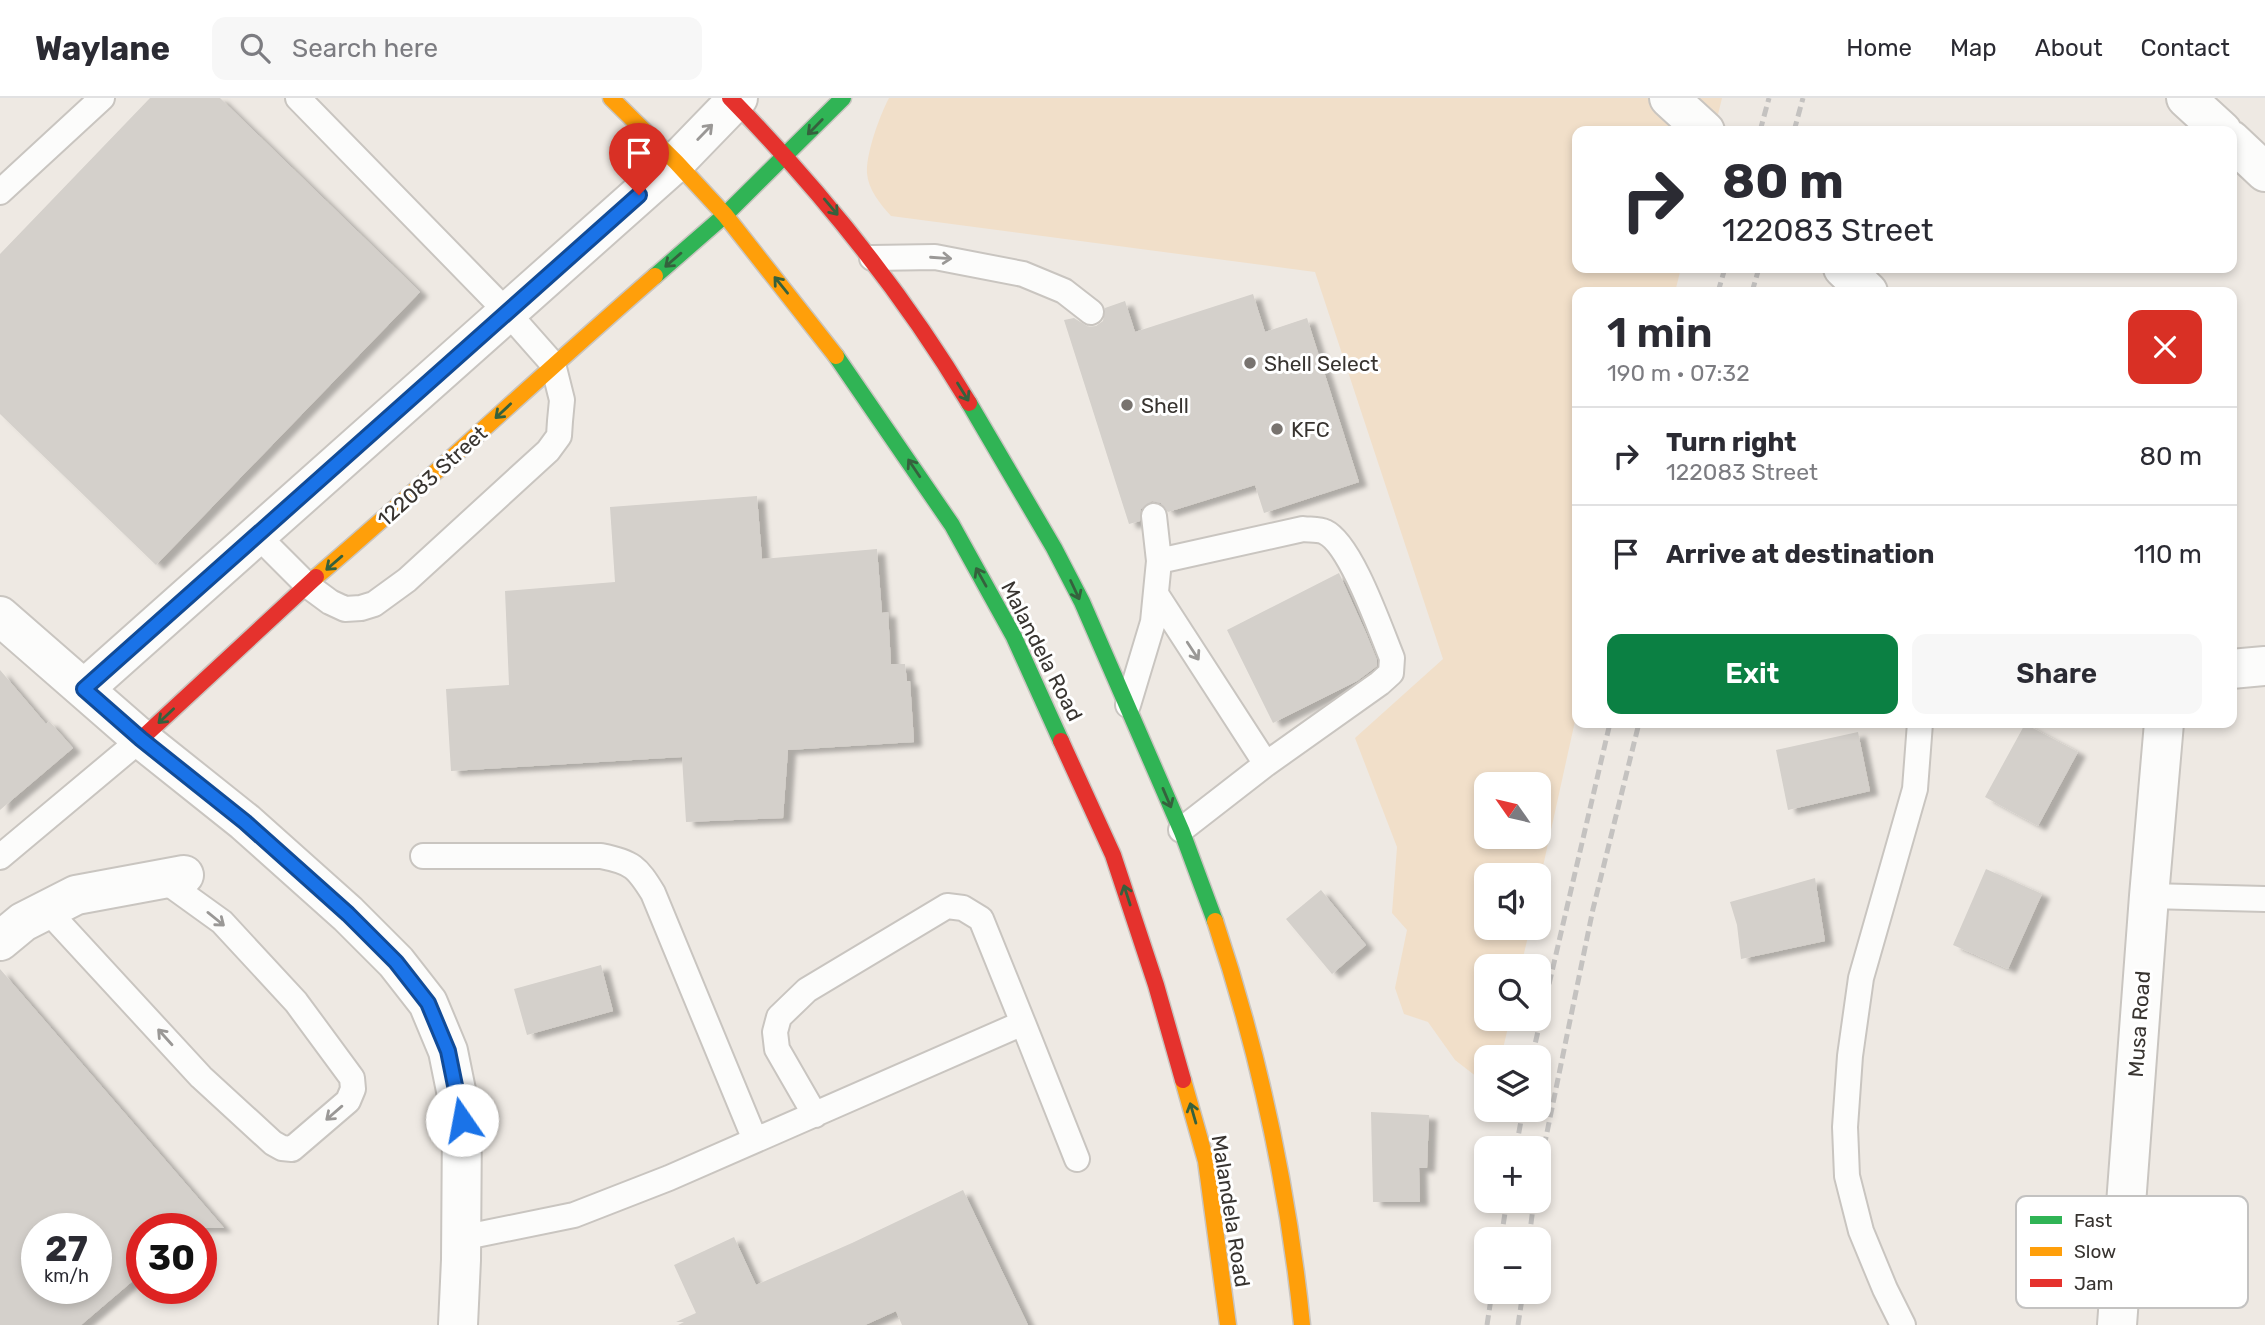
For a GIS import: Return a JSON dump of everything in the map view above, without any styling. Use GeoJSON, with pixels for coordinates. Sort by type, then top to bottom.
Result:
{"type":"FeatureCollection","features":[{"type":"Feature","properties":{"kind":"main road","name":"Malandela Road"},"geometry":{"type":"LineString","coordinates":[[611,98],[677,162],[725,215],[833,352],[952,525],[1014,637],[1113,855],[1171,1035],[1206,1161],[1228,1325]]}},
{"type":"Feature","properties":{"kind":"main road"},"geometry":{"type":"LineString","coordinates":[[725,215],[843,98]]}},
{"type":"Feature","properties":{"kind":"main road"},"geometry":{"type":"LineString","coordinates":[[734,99],[872,258],[930,340],[992,439],[1071,580],[1194,861],[1244,1007],[1285,1184],[1302,1325]]}},
{"type":"Feature","properties":{"kind":"main road","name":"122083 Street"},"geometry":{"type":"LineString","coordinates":[[141,739],[307,585],[389,516],[553,364],[725,215]]}},
{"type":"Feature","properties":{"kind":"street"},"geometry":{"type":"LineString","coordinates":[[1670,98],[1699,126]]}},
{"type":"Feature","properties":{"kind":"street"},"geometry":{"type":"LineString","coordinates":[[2186,98],[2217,126]]}},
{"type":"Feature","properties":{"kind":"street"},"geometry":{"type":"LineString","coordinates":[[84,689],[677,162],[734,99]]}},
{"type":"Feature","properties":{"kind":"street"},"geometry":{"type":"LineString","coordinates":[[2237,146],[2265,172]]}},
{"type":"Feature","properties":{"kind":"street"},"geometry":{"type":"LineString","coordinates":[[1848,273],[1863,287]]}},
{"type":"Feature","properties":{"kind":"street"},"geometry":{"type":"LineString","coordinates":[[0,616],[141,739],[245,822],[348,914],[396,962],[428,1003],[448,1051],[462,1120],[458,1325]]}},
{"type":"Feature","properties":{"kind":"street"},"geometry":{"type":"LineString","coordinates":[[2237,668],[2265,666]]}},
{"type":"Feature","properties":{"kind":"street","name":"Musa Road"},"geometry":{"type":"LineString","coordinates":[[2127,1196],[2164,728]]}},
{"type":"Feature","properties":{"kind":"street"},"geometry":{"type":"LineString","coordinates":[[0,941],[23,922],[76,895],[173,877]]}},
{"type":"Feature","properties":{"kind":"lane"},"geometry":{"type":"LineString","coordinates":[[0,192],[102,98]]}},
{"type":"Feature","properties":{"kind":"lane"},"geometry":{"type":"LineString","coordinates":[[258,536],[307,585],[330,602],[345,609],[374,604],[407,580],[529,470],[559,436],[562,400],[553,364],[298,98]]}},
{"type":"Feature","properties":{"kind":"lane"},"geometry":{"type":"LineString","coordinates":[[872,258],[935,257],[1023,274],[1064,291],[1091,312]]}},
{"type":"Feature","properties":{"kind":"lane"},"geometry":{"type":"LineString","coordinates":[[1128,705],[1153,622],[1159,561],[1154,516]]}},
{"type":"Feature","properties":{"kind":"lane"},"geometry":{"type":"LineString","coordinates":[[1159,561],[1303,529],[1324,531],[1339,543],[1352,564],[1392,657],[1391,673],[1181,830]]}},
{"type":"Feature","properties":{"kind":"lane"},"geometry":{"type":"LineString","coordinates":[[1156,594],[1266,764]]}},
{"type":"Feature","properties":{"kind":"lane"},"geometry":{"type":"LineString","coordinates":[[1903,1325],[1861,1231],[1847,1176],[1845,1126],[1850,1056],[1861,978],[1915,789],[1920,728]]}},
{"type":"Feature","properties":{"kind":"lane"},"geometry":{"type":"LineString","coordinates":[[0,857],[141,739]]}},
{"type":"Feature","properties":{"kind":"lane"},"geometry":{"type":"LineString","coordinates":[[423,856],[601,856],[623,861],[640,872],[653,893],[755,1140]]}},
{"type":"Feature","properties":{"kind":"lane"},"geometry":{"type":"LineString","coordinates":[[47,910],[201,1077],[273,1143],[292,1149],[348,1101],[353,1089],[352,1078],[296,1002],[222,922],[173,877]]}},
{"type":"Feature","properties":{"kind":"lane"},"geometry":{"type":"LineString","coordinates":[[2149,896],[2265,899]]}},
{"type":"Feature","properties":{"kind":"lane"},"geometry":{"type":"LineString","coordinates":[[815,1115],[777,1049],[775,1032],[779,1017],[807,990],[947,906],[963,908],[981,919],[1077,1159]]}},
{"type":"Feature","properties":{"kind":"lane"},"geometry":{"type":"LineString","coordinates":[[461,1238],[574,1215],[669,1178],[1023,1023]]}},
{"type":"Feature","properties":{"kind":"shaded area"},"geometry":{"type":"Polygon","coordinates":[[[889,98],[1722,98],[1715,126],[1572,126],[1572,273],[1680,273],[1676,287],[1572,287],[1573,728],[1551,830],[1551,772],[1474,772],[1474,849],[1547,849],[1544,863],[1474,863],[1474,940],[1527,940],[1524,954],[1474,954],[1474,1031],[1507,1031],[1504,1045],[1474,1045],[1474,1075],[1455,1060],[1428,1022],[1404,1014],[1395,988],[1407,930],[1392,913],[1397,847],[1355,738],[1443,659],[1315,272],[891,216],[872,190],[868,179],[867,165],[871,145],[889,98]]]}},
{"type":"Feature","properties":{"kind":"building"},"geometry":{"type":"Polygon","coordinates":[[[150,98],[220,98],[420,292],[156,565],[0,414],[0,254],[150,98]]]}},
{"type":"Feature","properties":{"kind":"building"},"geometry":{"type":"Polygon","coordinates":[[[1253,294],[1265,332],[1307,318],[1359,482],[1264,513],[1255,485],[1168,512],[1161,503],[1152,501],[1141,509],[1140,521],[1129,524],[1064,320],[1074,318],[1088,327],[1096,326],[1103,321],[1105,308],[1125,301],[1135,332],[1253,294]]]}},
{"type":"Feature","properties":{"kind":"building"},"geometry":{"type":"Polygon","coordinates":[[[757,496],[762,559],[877,549],[882,613],[888,612],[891,664],[905,664],[907,681],[910,681],[914,742],[788,750],[783,818],[686,822],[682,757],[451,771],[446,689],[509,685],[505,591],[615,582],[610,507],[757,496]]]}},
{"type":"Feature","properties":{"kind":"building"},"geometry":{"type":"Polygon","coordinates":[[[1339,573],[1366,633],[1377,666],[1357,681],[1273,723],[1227,630],[1339,573]]]}},
{"type":"Feature","properties":{"kind":"building"},"geometry":{"type":"Polygon","coordinates":[[[0,670],[46,724],[49,721],[73,748],[0,810],[0,670]]]}},
{"type":"Feature","properties":{"kind":"building"},"geometry":{"type":"Polygon","coordinates":[[[2023,728],[2033,728],[2078,752],[2038,826],[1985,797],[2023,728]]]}},
{"type":"Feature","properties":{"kind":"building"},"geometry":{"type":"Polygon","coordinates":[[[1858,732],[1870,791],[1788,810],[1776,750],[1858,732]]]}},
{"type":"Feature","properties":{"kind":"building"},"geometry":{"type":"Polygon","coordinates":[[[1986,869],[2042,894],[2008,969],[1953,945],[1986,869]]]}},
{"type":"Feature","properties":{"kind":"building"},"geometry":{"type":"Polygon","coordinates":[[[1815,878],[1825,941],[1741,959],[1737,925],[1730,902],[1815,878]]]}},
{"type":"Feature","properties":{"kind":"building"},"geometry":{"type":"Polygon","coordinates":[[[1321,890],[1366,945],[1332,974],[1286,919],[1321,890]]]}},
{"type":"Feature","properties":{"kind":"building"},"geometry":{"type":"Polygon","coordinates":[[[601,965],[613,1011],[527,1035],[514,989],[601,965]]]}},
{"type":"Feature","properties":{"kind":"building"},"geometry":{"type":"Polygon","coordinates":[[[0,969],[211,1213],[126,1213],[126,1287],[112,1299],[112,1213],[21,1213],[21,1304],[106,1304],[81,1325],[0,1325],[0,969]]]}},
{"type":"Feature","properties":{"kind":"building"},"geometry":{"type":"Polygon","coordinates":[[[1371,1112],[1429,1115],[1427,1168],[1419,1168],[1420,1202],[1373,1202],[1371,1112]]]}},
{"type":"Feature","properties":{"kind":"building"},"geometry":{"type":"Polygon","coordinates":[[[963,1190],[1028,1325],[902,1325],[896,1311],[865,1325],[678,1325],[684,1322],[676,1322],[696,1313],[674,1265],[734,1237],[756,1285],[963,1190]]]}},
{"type":"Feature","properties":{"kind":"railway"},"geometry":{"type":"LineString","coordinates":[[1761,126],[1769,98]]}},
{"type":"Feature","properties":{"kind":"railway"},"geometry":{"type":"LineString","coordinates":[[1795,126],[1803,98]]}},
{"type":"Feature","properties":{"kind":"railway"},"geometry":{"type":"LineString","coordinates":[[1719,287],[1724,273]]}},
{"type":"Feature","properties":{"kind":"railway"},"geometry":{"type":"LineString","coordinates":[[1753,287],[1758,273]]}},
{"type":"Feature","properties":{"kind":"railway"},"geometry":{"type":"LineString","coordinates":[[1535,1045],[1609,728]]}},
{"type":"Feature","properties":{"kind":"railway"},"geometry":{"type":"LineString","coordinates":[[1546,1136],[1593,909],[1638,728]]}},
{"type":"Feature","properties":{"kind":"railway"},"geometry":{"type":"LineString","coordinates":[[1518,1136],[1521,1122]]}},
{"type":"Feature","properties":{"kind":"railway"},"geometry":{"type":"LineString","coordinates":[[1503,1227],[1505,1213]]}},
{"type":"Feature","properties":{"kind":"railway"},"geometry":{"type":"LineString","coordinates":[[1531,1227],[1532,1213]]}},
{"type":"Feature","properties":{"kind":"railway"},"geometry":{"type":"LineString","coordinates":[[1487,1325],[1490,1304]]}},
{"type":"Feature","properties":{"kind":"railway"},"geometry":{"type":"LineString","coordinates":[[1518,1325],[1521,1304]]}},
{"type":"Feature","properties":{"kind":"traffic: fast"},"geometry":{"type":"LineString","coordinates":[[655,276],[725,215],[843,98]]}},
{"type":"Feature","properties":{"kind":"traffic: fast"},"geometry":{"type":"LineString","coordinates":[[836,356],[952,525],[1014,637],[1061,741]]}},
{"type":"Feature","properties":{"kind":"traffic: fast"},"geometry":{"type":"LineString","coordinates":[[969,403],[1054,548],[1082,602],[1182,832],[1215,921]]}},
{"type":"Feature","properties":{"kind":"traffic: slow"},"geometry":{"type":"LineString","coordinates":[[611,98],[725,215],[836,356]]}},
{"type":"Feature","properties":{"kind":"traffic: slow"},"geometry":{"type":"LineString","coordinates":[[316,577],[655,276]]}},
{"type":"Feature","properties":{"kind":"traffic: slow"},"geometry":{"type":"LineString","coordinates":[[1215,921],[1245,1020],[1270,1120],[1289,1222],[1302,1325]]}},
{"type":"Feature","properties":{"kind":"traffic: slow"},"geometry":{"type":"LineString","coordinates":[[1183,1080],[1206,1161],[1228,1325]]}},
{"type":"Feature","properties":{"kind":"traffic: jam"},"geometry":{"type":"LineString","coordinates":[[730,98],[764,133],[859,243],[916,321],[969,403]]}},
{"type":"Feature","properties":{"kind":"traffic: jam"},"geometry":{"type":"LineString","coordinates":[[141,739],[316,577]]}},
{"type":"Feature","properties":{"kind":"traffic: jam"},"geometry":{"type":"LineString","coordinates":[[1061,741],[1113,855],[1156,985],[1183,1080]]}},
{"type":"Feature","properties":{"kind":"place","name":"Shell Select"},"geometry":{"type":"Point","coordinates":[1250,363]}},
{"type":"Feature","properties":{"kind":"place","name":"Shell"},"geometry":{"type":"Point","coordinates":[1127,405]}},
{"type":"Feature","properties":{"kind":"place","name":"KFC"},"geometry":{"type":"Point","coordinates":[1277,429]}},
{"type":"Feature","properties":{"kind":"route"},"geometry":{"type":"LineString","coordinates":[[462,1120],[448,1051],[428,1003],[396,962],[348,914],[245,822],[141,739],[84,689],[639,195]]}}]}
